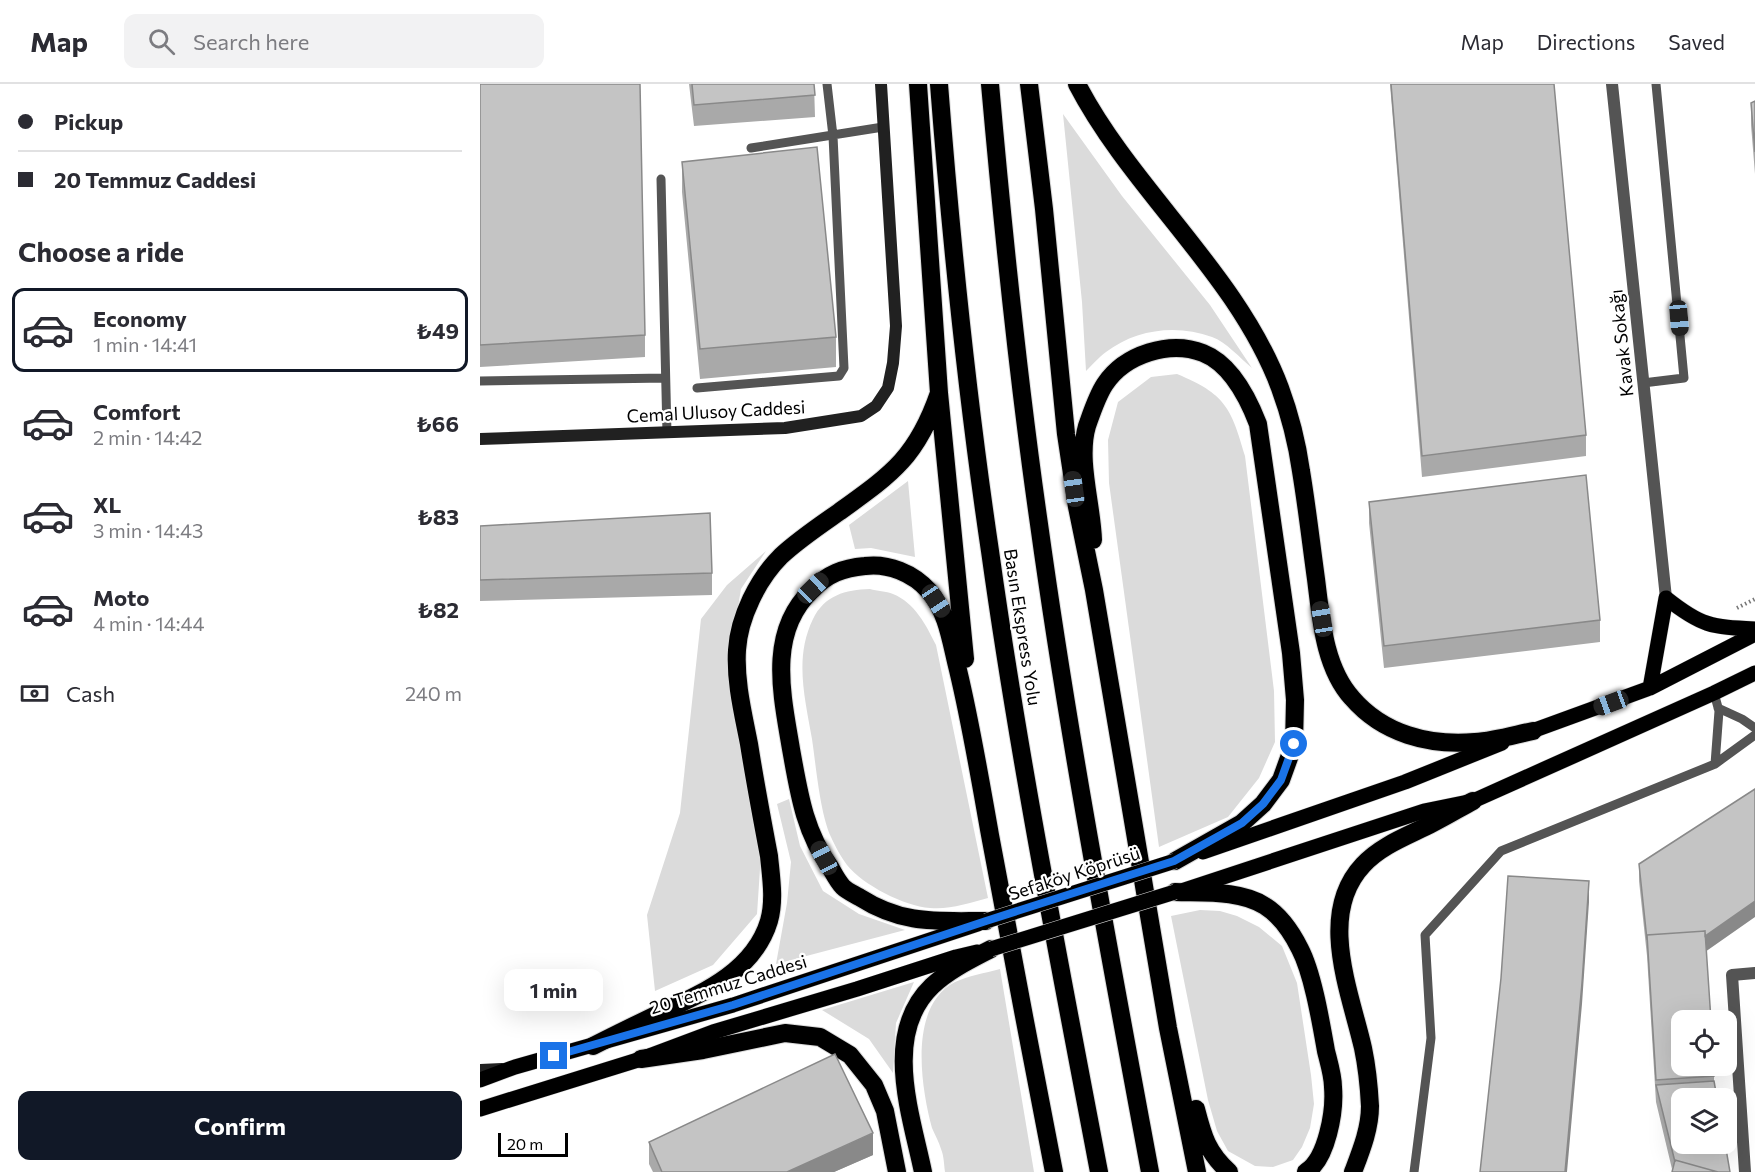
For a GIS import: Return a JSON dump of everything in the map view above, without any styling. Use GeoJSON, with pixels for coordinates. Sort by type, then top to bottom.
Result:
{"type":"FeatureCollection","features":[{"type":"Feature","properties":{"kind":"highway"},"geometry":{"type":"LineString","coordinates":[[918,84],[939,393],[969,717]]}},
{"type":"Feature","properties":{"kind":"highway","name":"Basın Ekspress Yolu"},"geometry":{"type":"LineString","coordinates":[[939,84],[957,294],[990,553],[1054,936],[1099,1172]]}},
{"type":"Feature","properties":{"kind":"highway","name":"Basın Ekspress Yolu"},"geometry":{"type":"LineString","coordinates":[[990,84],[1006,258],[1039,525],[1069,719],[1150,1172]]}},
{"type":"Feature","properties":{"kind":"highway"},"geometry":{"type":"LineString","coordinates":[[1029,84],[1066,434],[1083,545],[1094,590],[1168,1028],[1197,1172]]}},
{"type":"Feature","properties":{"kind":"highway"},"geometry":{"type":"LineString","coordinates":[[1077,84],[1115,144],[1242,315],[1280,387],[1294,434],[1301,471],[1325,639],[1335,671],[1351,697],[1372,717],[1399,733],[1431,742],[1476,742],[1533,731]]}},
{"type":"Feature","properties":{"kind":"highway"},"geometry":{"type":"LineString","coordinates":[[1094,590],[1093,533],[1084,452],[1086,429],[1094,406],[1105,384],[1119,368],[1137,357],[1179,347],[1205,353],[1227,370],[1246,396],[1258,424],[1291,653],[1295,700],[1294,744],[1281,780],[1263,804],[1242,823],[1174,861]]}},
{"type":"Feature","properties":{"kind":"highway"},"geometry":{"type":"LineString","coordinates":[[593,1046],[716,984],[737,969],[752,954],[763,935],[772,904],[772,882],[739,694],[737,649],[741,627],[762,581],[780,557],[899,466],[914,448],[929,422],[939,393]]}},
{"type":"Feature","properties":{"kind":"highway"},"geometry":{"type":"LineString","coordinates":[[986,921],[929,922],[900,917],[869,904],[844,888],[810,833],[801,803],[782,688],[783,639],[789,619],[803,598],[822,579],[846,567],[874,565],[903,571],[928,590],[943,612],[969,717],[1054,1172]]}},
{"type":"Feature","properties":{"kind":"highway"},"geometry":{"type":"LineString","coordinates":[[1353,1172],[1365,1141],[1370,1109],[1363,1049],[1342,956],[1339,931],[1342,904],[1351,881],[1364,864],[1387,846],[1473,801]]}},
{"type":"Feature","properties":{"kind":"highway"},"geometry":{"type":"LineString","coordinates":[[1175,892],[1222,893],[1245,898],[1265,906],[1284,923],[1301,951],[1320,1016],[1334,1087],[1332,1119],[1324,1145],[1312,1168],[1306,1172]]}},
{"type":"Feature","properties":{"kind":"highway"},"geometry":{"type":"LineString","coordinates":[[922,1172],[905,1076],[904,1053],[907,1029],[916,1009],[931,988],[957,967],[991,949]]}},
{"type":"Feature","properties":{"kind":"highway"},"geometry":{"type":"LineString","coordinates":[[1168,1028],[1190,1085],[1201,1129],[1212,1154],[1229,1172]]}},
{"type":"Feature","properties":{"kind":"highway"},"geometry":{"type":"LineString","coordinates":[[640,1059],[703,1050],[785,1033],[820,1037],[850,1055],[874,1085],[885,1111],[897,1172]]}},
{"type":"Feature","properties":{"kind":"main road","name":"Cemal Ulusoy Caddesi"},"geometry":{"type":"LineString","coordinates":[[480,439],[785,428],[861,416],[876,406],[888,388],[896,326],[881,84]]}},
{"type":"Feature","properties":{"kind":"main road"},"geometry":{"type":"LineString","coordinates":[[1650,688],[1666,598],[1690,617],[1718,627],[1755,629]]}},
{"type":"Feature","properties":{"kind":"main road","name":"Sefaköy Köprüsü"},"geometry":{"type":"LineString","coordinates":[[986,921],[1174,861],[1405,782],[1650,688],[1755,634]]}},
{"type":"Feature","properties":{"kind":"main road"},"geometry":{"type":"LineString","coordinates":[[480,1109],[640,1059],[713,1032],[1175,892],[1424,811],[1473,801],[1716,701],[1755,673]]}},
{"type":"Feature","properties":{"kind":"main road","name":"20 Temmuz Caddesi"},"geometry":{"type":"LineString","coordinates":[[480,1080],[515,1067],[733,1005],[986,921]]}},
{"type":"Feature","properties":{"kind":"main road"},"geometry":{"type":"LineString","coordinates":[[480,1070],[515,1067]]}},
{"type":"Feature","properties":{"kind":"street","name":"Kavak Sokağı"},"geometry":{"type":"LineString","coordinates":[[1612,84],[1666,598]]}},
{"type":"Feature","properties":{"kind":"street"},"geometry":{"type":"LineString","coordinates":[[1745,1172],[1732,975],[1755,973]]}},
{"type":"Feature","properties":{"kind":"lane"},"geometry":{"type":"LineString","coordinates":[[697,388],[839,376],[846,363],[833,136],[827,84]]}},
{"type":"Feature","properties":{"kind":"lane"},"geometry":{"type":"LineString","coordinates":[[1643,382],[1684,378],[1656,84]]}},
{"type":"Feature","properties":{"kind":"lane"},"geometry":{"type":"LineString","coordinates":[[751,148],[883,127]]}},
{"type":"Feature","properties":{"kind":"lane"},"geometry":{"type":"LineString","coordinates":[[661,178],[667,433]]}},
{"type":"Feature","properties":{"kind":"lane"},"geometry":{"type":"LineString","coordinates":[[480,381],[665,378]]}},
{"type":"Feature","properties":{"kind":"lane"},"geometry":{"type":"LineString","coordinates":[[1716,701],[1755,728]]}},
{"type":"Feature","properties":{"kind":"lane"},"geometry":{"type":"LineString","coordinates":[[1715,764],[1716,701]]}},
{"type":"Feature","properties":{"kind":"lane"},"geometry":{"type":"LineString","coordinates":[[1414,1172],[1431,1038],[1425,935],[1501,850],[1715,764],[1755,735]]}},
{"type":"Feature","properties":{"kind":"shaded area"},"geometry":{"type":"Polygon","coordinates":[[[1063,114],[1122,196],[1210,305],[1252,368],[1217,339],[1199,333],[1171,330],[1130,338],[1106,352],[1086,371],[1082,302],[1063,114]]]}},
{"type":"Feature","properties":{"kind":"shaded area"},"geometry":{"type":"Polygon","coordinates":[[[1177,374],[1206,388],[1224,404],[1235,425],[1245,456],[1274,691],[1275,742],[1259,778],[1228,817],[1159,847],[1109,483],[1108,440],[1118,402],[1151,377],[1177,374]]]}},
{"type":"Feature","properties":{"kind":"shaded area"},"geometry":{"type":"Polygon","coordinates":[[[908,481],[915,557],[871,548],[855,549],[849,525],[908,481]]]}},
{"type":"Feature","properties":{"kind":"shaded area"},"geometry":{"type":"Polygon","coordinates":[[[766,551],[741,589],[730,655],[761,854],[757,914],[713,965],[655,991],[647,915],[680,813],[701,619],[727,585],[766,551]]]}},
{"type":"Feature","properties":{"kind":"shaded area"},"geometry":{"type":"Polygon","coordinates":[[[870,589],[893,594],[908,603],[924,622],[936,645],[988,898],[944,908],[920,906],[897,899],[873,887],[854,873],[843,859],[827,827],[821,803],[804,693],[802,663],[804,648],[813,619],[823,604],[837,595],[870,589]]]}},
{"type":"Feature","properties":{"kind":"shaded area"},"geometry":{"type":"Polygon","coordinates":[[[789,799],[800,846],[823,891],[859,914],[905,930],[776,964],[787,903],[791,862],[777,804],[789,799]]]}},
{"type":"Feature","properties":{"kind":"shaded area"},"geometry":{"type":"Polygon","coordinates":[[[1200,910],[1220,911],[1237,916],[1259,927],[1282,946],[1297,983],[1314,1104],[1310,1128],[1302,1147],[1293,1160],[1273,1167],[1255,1166],[1228,1151],[1217,1131],[1208,1100],[1171,916],[1200,910]]]}},
{"type":"Feature","properties":{"kind":"shaded area"},"geometry":{"type":"Polygon","coordinates":[[[1000,969],[1034,1172],[945,1172],[943,1155],[932,1128],[924,1091],[922,1049],[924,1028],[930,1009],[940,993],[960,980],[1000,969]]]}},
{"type":"Feature","properties":{"kind":"shaded area"},"geometry":{"type":"Polygon","coordinates":[[[914,982],[896,1023],[893,1073],[869,1039],[822,1010],[914,982]]]}},
{"type":"Feature","properties":{"kind":"building"},"geometry":{"type":"Polygon","coordinates":[[[480,84],[640,84],[645,335],[480,345],[480,84]]]}},
{"type":"Feature","properties":{"kind":"building"},"geometry":{"type":"Polygon","coordinates":[[[692,84],[814,84],[815,95],[694,105],[692,84]]]}},
{"type":"Feature","properties":{"kind":"building"},"geometry":{"type":"Polygon","coordinates":[[[1391,84],[1554,84],[1586,435],[1422,456],[1391,84]]]}},
{"type":"Feature","properties":{"kind":"building"},"geometry":{"type":"Polygon","coordinates":[[[1755,101],[1755,152],[1751,103],[1755,101]]]}},
{"type":"Feature","properties":{"kind":"building"},"geometry":{"type":"Polygon","coordinates":[[[817,147],[836,337],[700,349],[682,162],[817,147]]]}},
{"type":"Feature","properties":{"kind":"building"},"geometry":{"type":"Polygon","coordinates":[[[1586,475],[1600,620],[1384,646],[1369,502],[1586,475]]]}},
{"type":"Feature","properties":{"kind":"building"},"geometry":{"type":"Polygon","coordinates":[[[710,513],[712,573],[480,580],[480,526],[710,513]]]}},
{"type":"Feature","properties":{"kind":"building"},"geometry":{"type":"Polygon","coordinates":[[[1755,789],[1755,901],[1705,936],[1705,931],[1647,935],[1647,940],[1639,864],[1755,789]]]}},
{"type":"Feature","properties":{"kind":"building"},"geometry":{"type":"Polygon","coordinates":[[[1508,876],[1589,881],[1565,1172],[1480,1172],[1501,978],[1508,876]]]}},
{"type":"Feature","properties":{"kind":"building"},"geometry":{"type":"Polygon","coordinates":[[[1705,931],[1710,1010],[1671,1010],[1671,1076],[1714,1076],[1656,1080],[1647,935],[1705,931]]]}},
{"type":"Feature","properties":{"kind":"building"},"geometry":{"type":"Polygon","coordinates":[[[835,1054],[873,1133],[787,1172],[662,1172],[649,1142],[835,1054]]]}},
{"type":"Feature","properties":{"kind":"building"},"geometry":{"type":"Polygon","coordinates":[[[1714,1081],[1715,1088],[1671,1088],[1671,1146],[1656,1085],[1714,1081]]]}},
{"type":"Feature","properties":{"kind":"building"},"geometry":{"type":"Polygon","coordinates":[[[1673,1154],[1727,1154],[1730,1172],[1718,1172],[1675,1160],[1675,1162],[1673,1154]]]}},
{"type":"Feature","properties":{"kind":"building"},"geometry":{"type":"Polygon","coordinates":[[[1675,1160],[1718,1172],[1672,1172],[1675,1160]]]}},
{"type":"Feature","properties":{"kind":"route"},"geometry":{"type":"LineString","coordinates":[[554,1056],[733,1005],[1174,861],[1242,823],[1263,804],[1281,780],[1294,744]]}}]}
